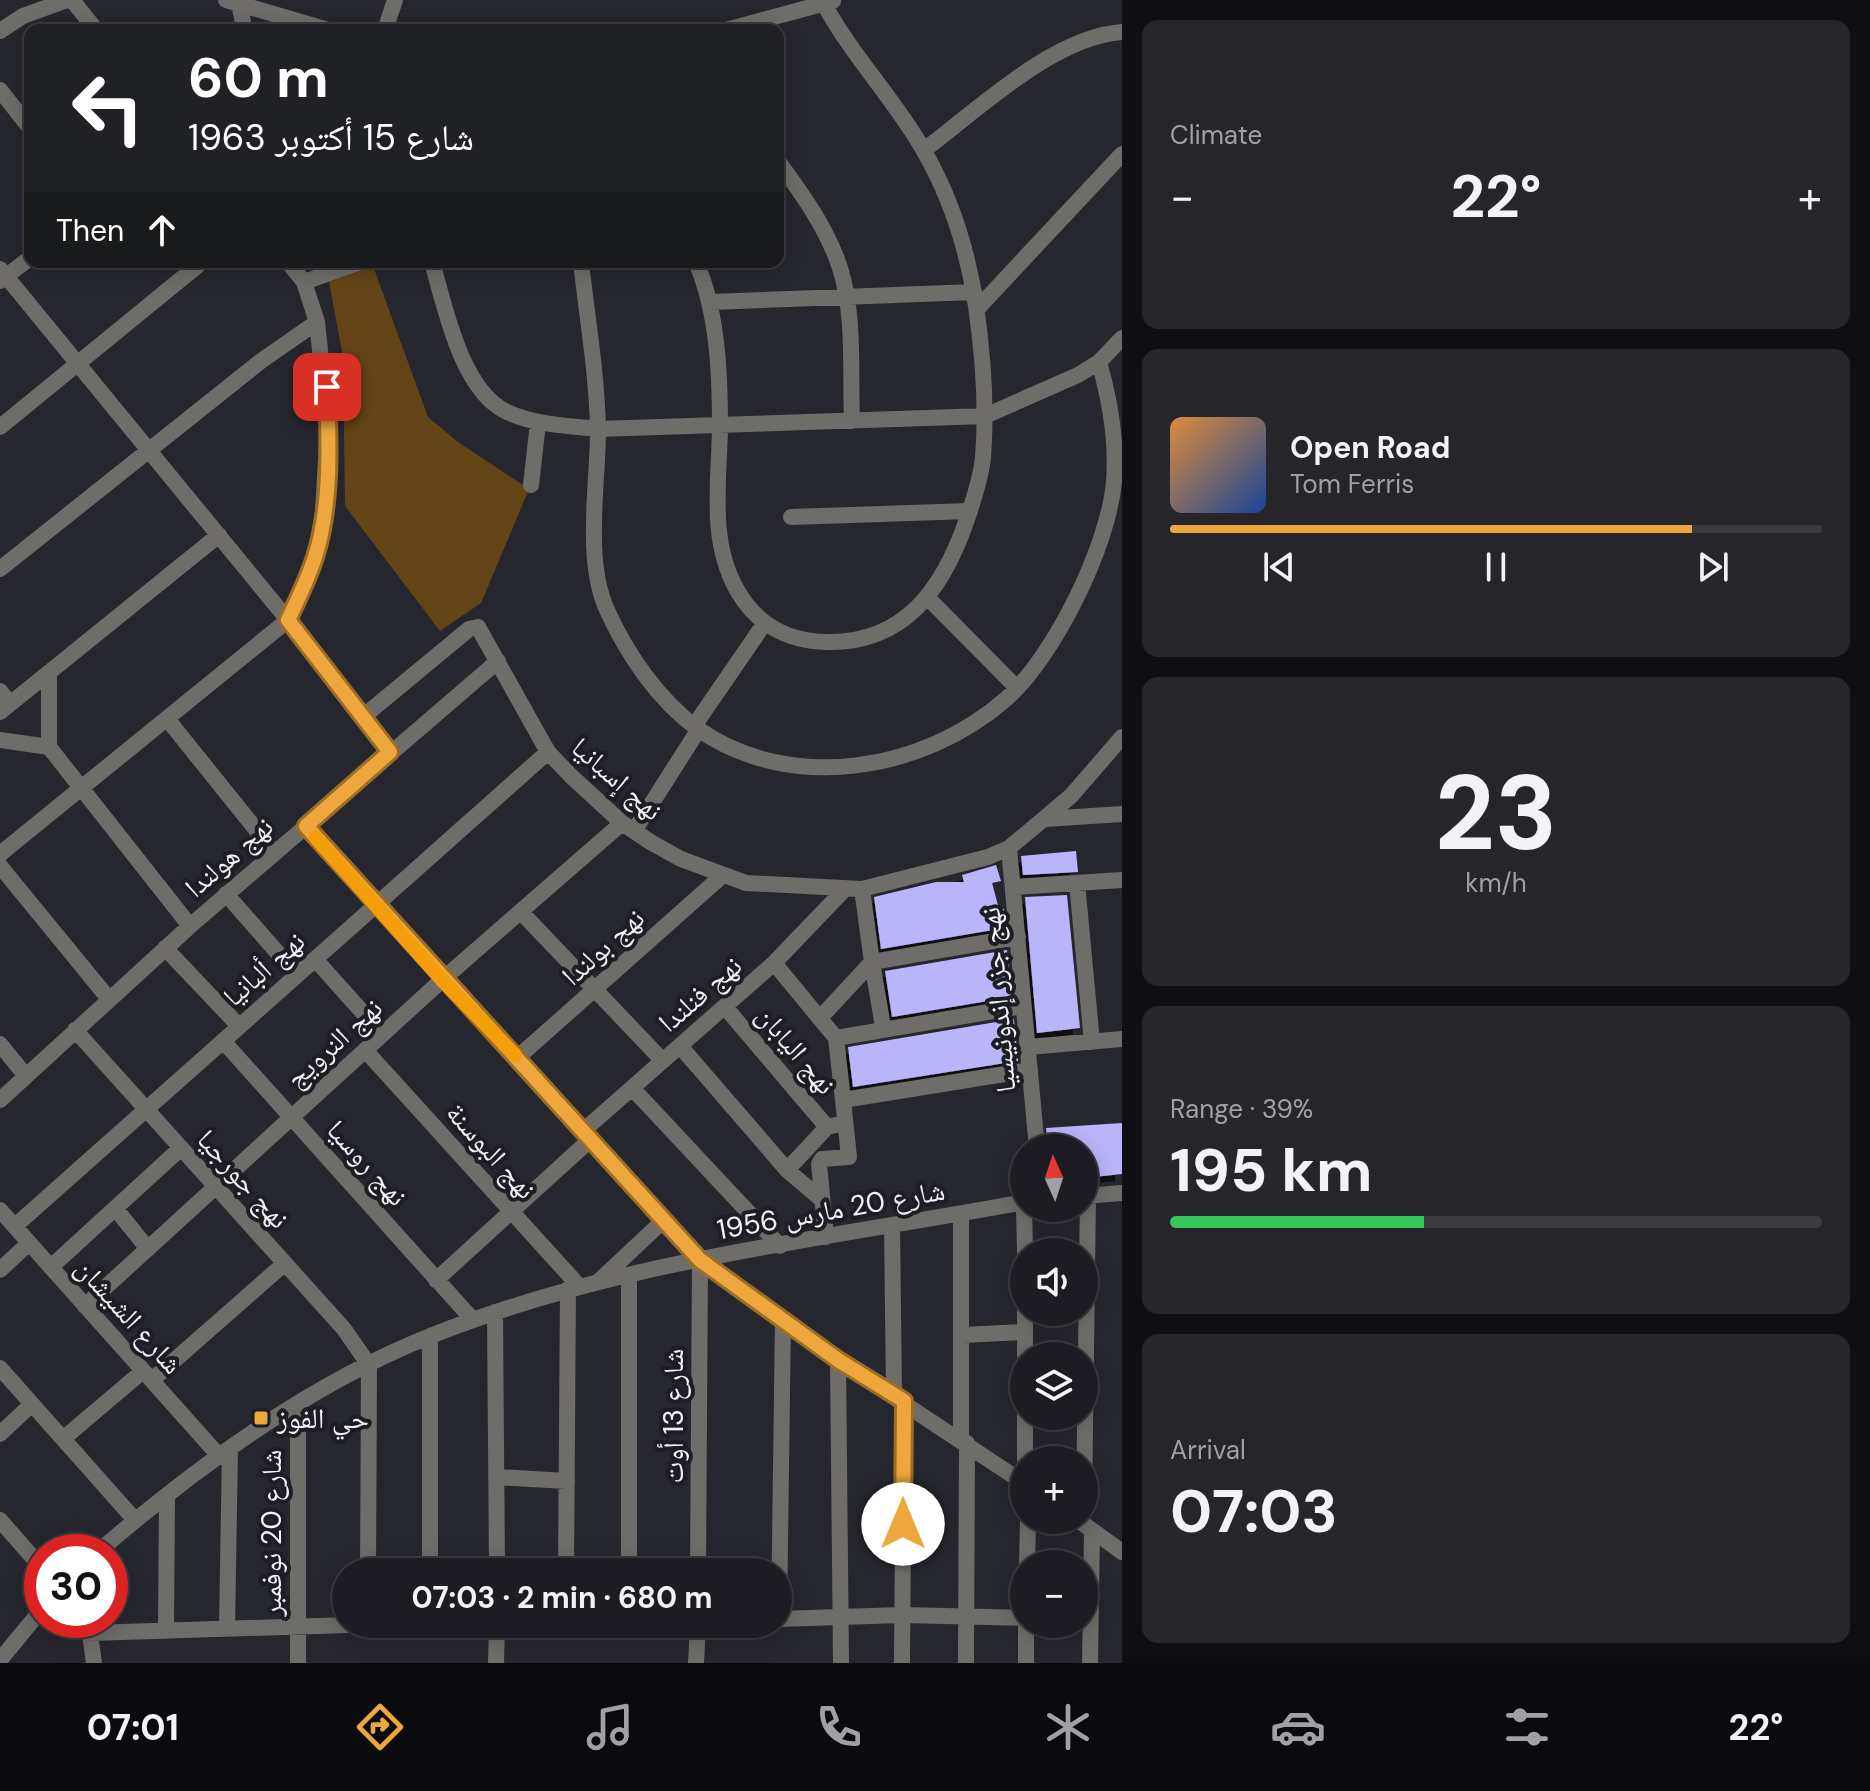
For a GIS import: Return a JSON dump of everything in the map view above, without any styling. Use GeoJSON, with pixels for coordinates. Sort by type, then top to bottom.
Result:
{"type":"FeatureCollection","features":[{"type":"Feature","properties":{"kind":"street"},"geometry":{"type":"LineString","coordinates":[[0,31],[23,16],[70,0],[91,24]]}},
{"type":"Feature","properties":{"kind":"street"},"geometry":{"type":"LineString","coordinates":[[387,24],[395,0]]}},
{"type":"Feature","properties":{"kind":"street"},"geometry":{"type":"LineString","coordinates":[[698,268],[711,302],[720,426],[718,495],[722,557],[739,593],[764,624],[804,640],[849,641],[873,636],[895,625],[928,598],[954,556],[983,460],[985,416],[975,300],[964,245],[924,150],[827,1],[747,24]]}},
{"type":"Feature","properties":{"kind":"street"},"geometry":{"type":"LineString","coordinates":[[232,3],[242,24]]}},
{"type":"Feature","properties":{"kind":"street"},"geometry":{"type":"LineString","coordinates":[[232,3],[307,24]]}},
{"type":"Feature","properties":{"kind":"street"},"geometry":{"type":"LineString","coordinates":[[924,150],[1054,52],[1097,34],[1122,32]]}},
{"type":"Feature","properties":{"kind":"street"},"geometry":{"type":"LineString","coordinates":[[0,90],[24,120]]}},
{"type":"Feature","properties":{"kind":"street"},"geometry":{"type":"LineString","coordinates":[[711,302],[846,297],[975,300],[1122,154]]}},
{"type":"Feature","properties":{"kind":"street"},"geometry":{"type":"LineString","coordinates":[[784,170],[820,224],[839,267],[846,297],[852,421]]}},
{"type":"Feature","properties":{"kind":"street"},"geometry":{"type":"LineString","coordinates":[[24,262],[2,276],[219,535],[390,752]]}},
{"type":"Feature","properties":{"kind":"street"},"geometry":{"type":"LineString","coordinates":[[0,427],[195,268]]}},
{"type":"Feature","properties":{"kind":"street"},"geometry":{"type":"LineString","coordinates":[[0,854],[288,620],[316,555],[324,498],[328,422],[317,322],[304,282],[294,268]]}},
{"type":"Feature","properties":{"kind":"street"},"geometry":{"type":"LineString","coordinates":[[304,282],[344,268]]}},
{"type":"Feature","properties":{"kind":"street"},"geometry":{"type":"LineString","coordinates":[[434,268],[467,368],[485,394],[505,411],[538,423],[598,429],[985,416],[1050,388],[1099,362],[1122,338]]}},
{"type":"Feature","properties":{"kind":"street"},"geometry":{"type":"LineString","coordinates":[[582,268],[598,429],[597,565],[606,607],[633,657],[661,694],[697,728],[748,753],[784,763],[831,766],[879,763],[921,751],[959,732],[1006,699],[1044,656],[1065,620],[1098,541],[1118,482],[1113,423],[1099,362]]}},
{"type":"Feature","properties":{"kind":"street"},"geometry":{"type":"LineString","coordinates":[[0,569],[148,450],[317,322]]}},
{"type":"Feature","properties":{"kind":"street"},"geometry":{"type":"LineString","coordinates":[[531,485],[538,423]]}},
{"type":"Feature","properties":{"kind":"street"},"geometry":{"type":"LineString","coordinates":[[791,517],[970,511]]}},
{"type":"Feature","properties":{"kind":"street"},"geometry":{"type":"LineString","coordinates":[[3,702],[49,675],[219,535]]}},
{"type":"Feature","properties":{"kind":"street"},"geometry":{"type":"LineString","coordinates":[[928,598],[1016,687]]}},
{"type":"Feature","properties":{"kind":"street","name":"نهج النرويج"},"geometry":{"type":"LineString","coordinates":[[85,1306],[442,980],[628,827],[764,624]]}},
{"type":"Feature","properties":{"kind":"street","name":"نهج إسبانيا"},"geometry":{"type":"LineString","coordinates":[[364,716],[473,627],[482,632],[548,752],[628,827],[681,859],[723,875],[766,886],[853,889],[945,870],[1009,848],[1091,776],[1120,743]]}},
{"type":"Feature","properties":{"kind":"street","name":"نهج هولندا"},"geometry":{"type":"LineString","coordinates":[[0,1100],[226,894],[498,661]]}},
{"type":"Feature","properties":{"kind":"street"},"geometry":{"type":"LineString","coordinates":[[49,675],[49,747],[190,926]]}},
{"type":"Feature","properties":{"kind":"street"},"geometry":{"type":"LineString","coordinates":[[168,720],[274,852]]}},
{"type":"Feature","properties":{"kind":"street"},"geometry":{"type":"LineString","coordinates":[[0,740],[49,747]]}},
{"type":"Feature","properties":{"kind":"street","name":"نهج ألبانيا"},"geometry":{"type":"LineString","coordinates":[[15,1226],[548,752]]}},
{"type":"Feature","properties":{"kind":"street"},"geometry":{"type":"LineString","coordinates":[[1045,819],[1122,814]]}},
{"type":"Feature","properties":{"kind":"street"},"geometry":{"type":"LineString","coordinates":[[306,826],[442,980],[700,1260],[838,1360],[1010,1473]]}},
{"type":"Feature","properties":{"kind":"street","name":"نهج جزر إندونيسيا"},"geometry":{"type":"LineString","coordinates":[[1009,848],[1036,1134]]}},
{"type":"Feature","properties":{"kind":"street"},"geometry":{"type":"LineString","coordinates":[[0,866],[109,999]]}},
{"type":"Feature","properties":{"kind":"street","name":"نهج بولندا"},"geometry":{"type":"LineString","coordinates":[[517,1058],[723,875]]}},
{"type":"Feature","properties":{"kind":"street"},"geometry":{"type":"LineString","coordinates":[[1014,887],[1122,880]]}},
{"type":"Feature","properties":{"kind":"street"},"geometry":{"type":"LineString","coordinates":[[1077,883],[1092,1042]]}},
{"type":"Feature","properties":{"kind":"street"},"geometry":{"type":"LineString","coordinates":[[853,889],[872,962],[883,1027]]}},
{"type":"Feature","properties":{"kind":"street","name":"نهج فنلندا"},"geometry":{"type":"LineString","coordinates":[[436,1280],[511,1213],[632,1088],[853,889]]}},
{"type":"Feature","properties":{"kind":"street"},"geometry":{"type":"LineString","coordinates":[[226,894],[297,975]]}},
{"type":"Feature","properties":{"kind":"street"},"geometry":{"type":"LineString","coordinates":[[521,912],[663,1061]]}},
{"type":"Feature","properties":{"kind":"street"},"geometry":{"type":"LineString","coordinates":[[820,1018],[872,962],[1018,937]]}},
{"type":"Feature","properties":{"kind":"street"},"geometry":{"type":"LineString","coordinates":[[165,948],[239,1026]]}},
{"type":"Feature","properties":{"kind":"street"},"geometry":{"type":"LineString","coordinates":[[315,959],[382,1034]]}},
{"type":"Feature","properties":{"kind":"street"},"geometry":{"type":"LineString","coordinates":[[774,963],[836,1038],[849,1157],[820,1161],[826,1237]]}},
{"type":"Feature","properties":{"kind":"street"},"geometry":{"type":"LineString","coordinates":[[836,1038],[883,1027],[1023,1006]]}},
{"type":"Feature","properties":{"kind":"street","name":"نهج اليابان"},"geometry":{"type":"LineString","coordinates":[[725,1007],[827,1127]]}},
{"type":"Feature","properties":{"kind":"street","name":"نهج جورجيا"},"geometry":{"type":"LineString","coordinates":[[75,1030],[344,1329],[369,1365]]}},
{"type":"Feature","properties":{"kind":"street"},"geometry":{"type":"LineString","coordinates":[[1028,1047],[1122,1039]]}},
{"type":"Feature","properties":{"kind":"street","name":"نهج روسيا"},"geometry":{"type":"LineString","coordinates":[[223,1041],[473,1320]]}},
{"type":"Feature","properties":{"kind":"street"},"geometry":{"type":"LineString","coordinates":[[0,1044],[26,1076]]}},
{"type":"Feature","properties":{"kind":"street"},"geometry":{"type":"LineString","coordinates":[[680,1046],[787,1170],[822,1200]]}},
{"type":"Feature","properties":{"kind":"street","name":"نهج البوسنة"},"geometry":{"type":"LineString","coordinates":[[365,1050],[574,1287]]}},
{"type":"Feature","properties":{"kind":"street"},"geometry":{"type":"LineString","coordinates":[[843,1100],[1030,1070]]}},
{"type":"Feature","properties":{"kind":"street"},"geometry":{"type":"LineString","coordinates":[[632,1088],[780,1246]]}},
{"type":"Feature","properties":{"kind":"street"},"geometry":{"type":"LineString","coordinates":[[787,1170],[827,1127],[846,1123]]}},
{"type":"Feature","properties":{"kind":"street"},"geometry":{"type":"LineString","coordinates":[[51,1267],[181,1148]]}},
{"type":"Feature","properties":{"kind":"street"},"geometry":{"type":"LineString","coordinates":[[1098,1195],[1122,1193]]}},
{"type":"Feature","properties":{"kind":"street","name":"شارع 20 مارس 1956"},"geometry":{"type":"LineString","coordinates":[[119,1534],[225,1453],[298,1404],[369,1365],[473,1320],[599,1281],[826,1237],[1010,1207]]}},
{"type":"Feature","properties":{"kind":"street"},"geometry":{"type":"LineString","coordinates":[[115,1208],[148,1249]]}},
{"type":"Feature","properties":{"kind":"street","name":"شارع الشيشان"},"geometry":{"type":"LineString","coordinates":[[0,1210],[148,1375],[225,1453]]}},
{"type":"Feature","properties":{"kind":"street"},"geometry":{"type":"LineString","coordinates":[[961,1214],[966,1663]]}},
{"type":"Feature","properties":{"kind":"street"},"geometry":{"type":"LineString","coordinates":[[599,1281],[664,1220]]}},
{"type":"Feature","properties":{"kind":"street"},"geometry":{"type":"LineString","coordinates":[[1084,1446],[1086,1222]]}},
{"type":"Feature","properties":{"kind":"street"},"geometry":{"type":"LineString","coordinates":[[892,1226],[899,1398],[902,1663]]}},
{"type":"Feature","properties":{"kind":"street"},"geometry":{"type":"LineString","coordinates":[[0,1270],[29,1243]]}},
{"type":"Feature","properties":{"kind":"street","name":"شارع 13 أوت"},"geometry":{"type":"LineString","coordinates":[[698,1558],[700,1260]]}},
{"type":"Feature","properties":{"kind":"street"},"geometry":{"type":"LineString","coordinates":[[64,1438],[148,1375],[284,1264]]}},
{"type":"Feature","properties":{"kind":"street"},"geometry":{"type":"LineString","coordinates":[[629,1275],[629,1558]]}},
{"type":"Feature","properties":{"kind":"street"},"geometry":{"type":"LineString","coordinates":[[566,1558],[574,1287]]}},
{"type":"Feature","properties":{"kind":"street"},"geometry":{"type":"LineString","coordinates":[[495,1312],[497,1558]]}},
{"type":"Feature","properties":{"kind":"street"},"geometry":{"type":"LineString","coordinates":[[780,1558],[783,1318]]}},
{"type":"Feature","properties":{"kind":"street"},"geometry":{"type":"LineString","coordinates":[[1025,1326],[1025,1342]]}},
{"type":"Feature","properties":{"kind":"street"},"geometry":{"type":"LineString","coordinates":[[962,1335],[1025,1332]]}},
{"type":"Feature","properties":{"kind":"street"},"geometry":{"type":"LineString","coordinates":[[430,1336],[430,1558]]}},
{"type":"Feature","properties":{"kind":"street"},"geometry":{"type":"LineString","coordinates":[[838,1360],[841,1663]]}},
{"type":"Feature","properties":{"kind":"street"},"geometry":{"type":"LineString","coordinates":[[368,1558],[369,1365]]}},
{"type":"Feature","properties":{"kind":"street"},"geometry":{"type":"LineString","coordinates":[[0,1368],[135,1520]]}},
{"type":"Feature","properties":{"kind":"street"},"geometry":{"type":"LineString","coordinates":[[0,1434],[32,1404]]}},
{"type":"Feature","properties":{"kind":"street","name":"شارع 20 نوفمبر"},"geometry":{"type":"LineString","coordinates":[[298,1404],[298,1663]]}},
{"type":"Feature","properties":{"kind":"street"},"geometry":{"type":"LineString","coordinates":[[225,1453],[227,1628]]}},
{"type":"Feature","properties":{"kind":"street"},"geometry":{"type":"LineString","coordinates":[[497,1477],[567,1481]]}},
{"type":"Feature","properties":{"kind":"street"},"geometry":{"type":"LineString","coordinates":[[166,1630],[167,1496]]}},
{"type":"Feature","properties":{"kind":"street"},"geometry":{"type":"LineString","coordinates":[[0,1520],[24,1547]]}},
{"type":"Feature","properties":{"kind":"street"},"geometry":{"type":"LineString","coordinates":[[1098,1532],[1122,1552]]}},
{"type":"Feature","properties":{"kind":"street"},"geometry":{"type":"LineString","coordinates":[[1085,1534],[1090,1663]]}},
{"type":"Feature","properties":{"kind":"street"},"geometry":{"type":"LineString","coordinates":[[792,1619],[902,1615],[1010,1618]]}},
{"type":"Feature","properties":{"kind":"street"},"geometry":{"type":"LineString","coordinates":[[128,1629],[332,1625]]}},
{"type":"Feature","properties":{"kind":"street"},"geometry":{"type":"LineString","coordinates":[[1,1654],[24,1629]]}},
{"type":"Feature","properties":{"kind":"street"},"geometry":{"type":"LineString","coordinates":[[91,1638],[94,1663]]}},
{"type":"Feature","properties":{"kind":"street"},"geometry":{"type":"LineString","coordinates":[[496,1663],[497,1638]]}},
{"type":"Feature","properties":{"kind":"street"},"geometry":{"type":"LineString","coordinates":[[696,1663],[697,1638]]}},
{"type":"Feature","properties":{"kind":"street"},"geometry":{"type":"LineString","coordinates":[[1026,1638],[1026,1663]]}},
{"type":"Feature","properties":{"kind":"shaded area"},"geometry":{"type":"Polygon","coordinates":[[[374,268],[428,417],[458,442],[529,489],[481,603],[440,631],[345,506],[343,357],[329,282],[374,268]]]}},
{"type":"Feature","properties":{"kind":"building"},"geometry":{"type":"Polygon","coordinates":[[[1076,851],[1078,872],[1023,875],[1021,856],[1076,851]]]}},
{"type":"Feature","properties":{"kind":"building"},"geometry":{"type":"Polygon","coordinates":[[[996,865],[1001,881],[992,883],[999,909],[1004,909],[1005,928],[881,949],[874,897],[936,882],[964,882],[962,875],[996,865]]]}},
{"type":"Feature","properties":{"kind":"building"},"geometry":{"type":"Polygon","coordinates":[[[1067,895],[1080,1028],[1037,1033],[1025,897],[1067,895]]]}},
{"type":"Feature","properties":{"kind":"building"},"geometry":{"type":"Polygon","coordinates":[[[1007,950],[1012,997],[892,1017],[885,971],[1007,950]]]}},
{"type":"Feature","properties":{"kind":"building"},"geometry":{"type":"Polygon","coordinates":[[[1014,1019],[1018,1061],[853,1087],[848,1047],[1014,1019]]]}},
{"type":"Feature","properties":{"kind":"building"},"geometry":{"type":"Polygon","coordinates":[[[1122,1123],[1122,1174],[1098,1177],[1098,1134],[1047,1134],[1046,1128],[1122,1123]]]}},
{"type":"Feature","properties":{"kind":"slow traffic"},"geometry":{"type":"LineString","coordinates":[[315,837],[442,980],[515,1055]]}},
{"type":"Feature","properties":{"kind":"place","name":"حي الفوز"},"geometry":{"type":"Point","coordinates":[261,1418]}},
{"type":"Feature","properties":{"kind":"route"},"geometry":{"type":"LineString","coordinates":[[327,387],[327,469],[320,532],[316,555],[304,588],[288,620],[390,752],[306,826],[442,980],[700,1260],[838,1360],[904,1401],[903,1524]]}}]}
